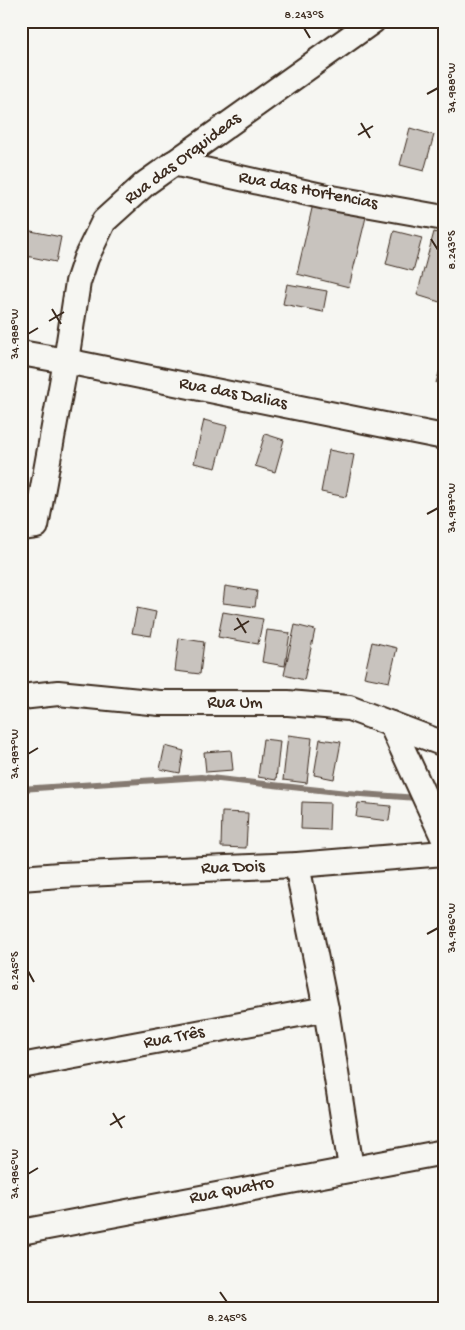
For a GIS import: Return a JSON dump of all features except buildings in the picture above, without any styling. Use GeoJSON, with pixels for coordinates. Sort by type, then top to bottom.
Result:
{"type":"FeatureCollection","features":[{"type":"Feature","properties":{"kind":"street","name":"Rua das Orquideas"},"geometry":{"type":"LineString","coordinates":[[28,527],[66,361],[78,282],[86,258],[104,221],[146,182],[373,21]]}},
{"type":"Feature","properties":{"kind":"street","name":"Rua das Hortencias"},"geometry":{"type":"LineString","coordinates":[[172,163],[326,197],[444,218]]}},
{"type":"Feature","properties":{"kind":"street","name":"Rua das Dalias"},"geometry":{"type":"LineString","coordinates":[[21,353],[444,437]]}},
{"type":"Feature","properties":{"kind":"street","name":"Rua Um"},"geometry":{"type":"LineString","coordinates":[[21,698],[58,693],[160,703],[288,703],[349,708],[444,744]]}},
{"type":"Feature","properties":{"kind":"street"},"geometry":{"type":"LineString","coordinates":[[391,724],[444,839]]}},
{"type":"Feature","properties":{"kind":"street","name":"Rua Dois"},"geometry":{"type":"LineString","coordinates":[[21,878],[297,865],[444,853]]}},
{"type":"Feature","properties":{"kind":"street"},"geometry":{"type":"LineString","coordinates":[[297,865],[326,1009],[351,1168]]}},
{"type":"Feature","properties":{"kind":"street","name":"Rua Três"},"geometry":{"type":"LineString","coordinates":[[21,1066],[326,1009]]}},
{"type":"Feature","properties":{"kind":"street","name":"Rua Quatro"},"geometry":{"type":"LineString","coordinates":[[21,1232],[351,1168],[444,1152]]}},
{"type":"Feature","properties":{"kind":"waterway"},"geometry":{"type":"LineString","coordinates":[[21,789],[201,777],[347,793],[418,798]]}},
{"type":"Feature","properties":{"kind":"waterway"},"geometry":{"type":"LineString","coordinates":[[431,798],[444,798]]}}]}
